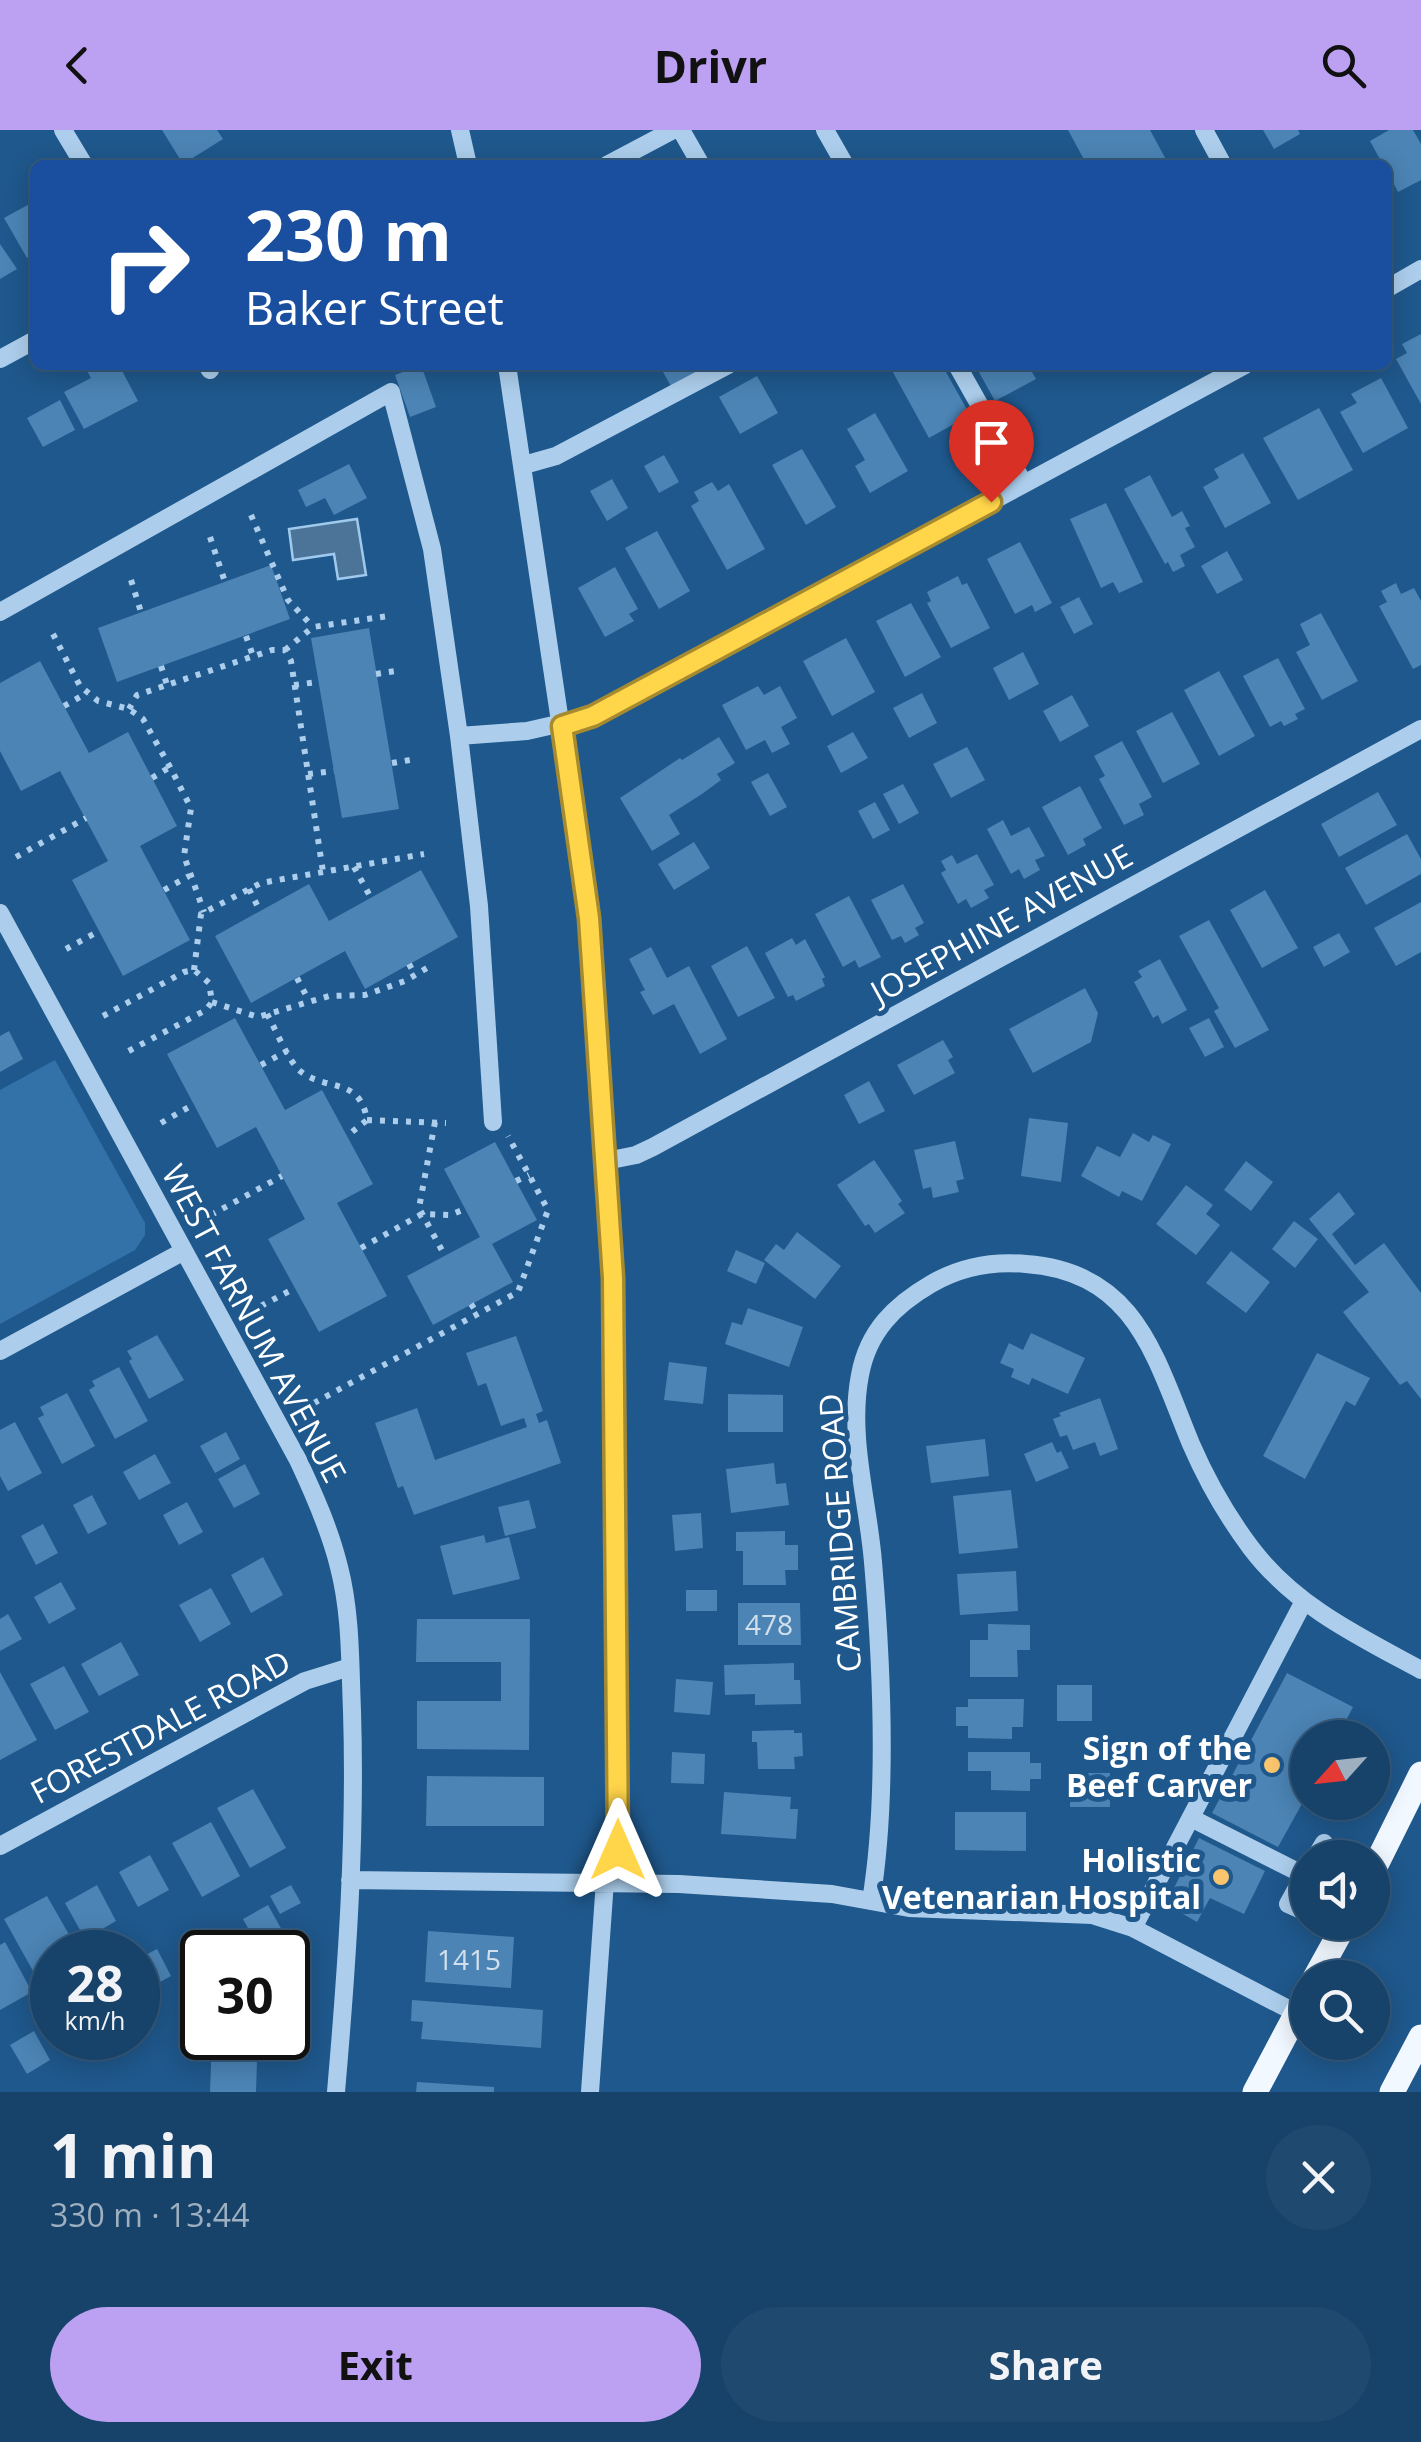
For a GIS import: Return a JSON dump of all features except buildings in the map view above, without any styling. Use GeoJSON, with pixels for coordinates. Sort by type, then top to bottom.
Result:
{"type":"FeatureCollection","features":[{"type":"Feature","properties":{"kind":"main road"},"geometry":{"type":"LineString","coordinates":[[1388,1840],[1421,1774]]}},
{"type":"Feature","properties":{"kind":"main road"},"geometry":{"type":"LineString","coordinates":[[1254,2092],[1290,2024]]}},
{"type":"Feature","properties":{"kind":"main road"},"geometry":{"type":"LineString","coordinates":[[1392,2092],[1421,2037]]}},
{"type":"Feature","properties":{"kind":"main road"},"geometry":{"type":"LineString","coordinates":[[1274,2092],[1290,2041]]}},
{"type":"Feature","properties":{"kind":"street"},"geometry":{"type":"LineString","coordinates":[[63,130],[81,160]]}},
{"type":"Feature","properties":{"kind":"street"},"geometry":{"type":"LineString","coordinates":[[460,130],[467,160]]}},
{"type":"Feature","properties":{"kind":"street"},"geometry":{"type":"LineString","coordinates":[[616,160],[673,130]]}},
{"type":"Feature","properties":{"kind":"street"},"geometry":{"type":"LineString","coordinates":[[681,130],[698,160]]}},
{"type":"Feature","properties":{"kind":"street"},"geometry":{"type":"LineString","coordinates":[[825,130],[842,160]]}},
{"type":"Feature","properties":{"kind":"street"},"geometry":{"type":"LineString","coordinates":[[1204,130],[1220,160]]}},
{"type":"Feature","properties":{"kind":"street"},"geometry":{"type":"LineString","coordinates":[[1392,286],[1421,270]]}},
{"type":"Feature","properties":{"kind":"street"},"geometry":{"type":"LineString","coordinates":[[0,359],[30,343]]}},
{"type":"Feature","properties":{"kind":"street"},"geometry":{"type":"LineString","coordinates":[[509,370],[589,918],[606,1161],[616,1427],[612,1881],[590,2092]]}},
{"type":"Feature","properties":{"kind":"street"},"geometry":{"type":"LineString","coordinates":[[524,465],[556,456],[719,370]]}},
{"type":"Feature","properties":{"kind":"street"},"geometry":{"type":"LineString","coordinates":[[960,370],[1024,484]]}},
{"type":"Feature","properties":{"kind":"street"},"geometry":{"type":"LineString","coordinates":[[459,736],[562,726],[593,716],[1236,370]]}},
{"type":"Feature","properties":{"kind":"street"},"geometry":{"type":"LineString","coordinates":[[0,612],[391,392],[432,549],[459,736],[479,906],[496,1122]]}},
{"type":"Feature","properties":{"kind":"street","name":"JOSEPHINE AVENUE"},"geometry":{"type":"LineString","coordinates":[[606,1161],[653,1147],[1421,729]]}},
{"type":"Feature","properties":{"kind":"street","name":"WEST FARNUM AVENUE"},"geometry":{"type":"LineString","coordinates":[[0,913],[280,1425],[318,1505],[339,1567],[350,1666],[354,1775],[348,1944],[336,2092]]}},
{"type":"Feature","properties":{"kind":"street"},"geometry":{"type":"LineString","coordinates":[[0,1351],[184,1251]]}},
{"type":"Feature","properties":{"kind":"street","name":"CAMBRIDGE ROAD"},"geometry":{"type":"LineString","coordinates":[[871,1901],[878,1849],[879,1666],[873,1560],[856,1415],[860,1374],[867,1348],[882,1320],[936,1281],[969,1268],[1005,1262],[1059,1266],[1100,1287],[1142,1330],[1192,1445],[1229,1517],[1254,1553],[1303,1603],[1421,1670]]}},
{"type":"Feature","properties":{"kind":"street"},"geometry":{"type":"LineString","coordinates":[[1132,1928],[1303,1603]]}},
{"type":"Feature","properties":{"kind":"street","name":"FORESTDALE ROAD"},"geometry":{"type":"LineString","coordinates":[[0,1846],[305,1681],[350,1666]]}},
{"type":"Feature","properties":{"kind":"street"},"geometry":{"type":"LineString","coordinates":[[1191,1818],[1290,1864]]}},
{"type":"Feature","properties":{"kind":"street"},"geometry":{"type":"LineString","coordinates":[[350,1880],[612,1881],[832,1894],[945,1910],[1092,1915],[1132,1928],[1290,1997]]}},
{"type":"Feature","properties":{"kind":"path"},"geometry":{"type":"LineString","coordinates":[[250,515],[288,600],[313,628]]}},
{"type":"Feature","properties":{"kind":"path"},"geometry":{"type":"LineString","coordinates":[[210,537],[225,582]]}},
{"type":"Feature","properties":{"kind":"path"},"geometry":{"type":"LineString","coordinates":[[131,580],[141,612]]}},
{"type":"Feature","properties":{"kind":"path"},"geometry":{"type":"LineString","coordinates":[[129,709],[137,695],[272,650],[286,650],[313,628],[388,616]]}},
{"type":"Feature","properties":{"kind":"path"},"geometry":{"type":"LineString","coordinates":[[53,634],[87,693],[98,701],[129,709],[143,719],[170,768],[191,808],[184,846],[189,876],[204,912]]}},
{"type":"Feature","properties":{"kind":"path"},"geometry":{"type":"LineString","coordinates":[[246,636],[253,656]]}},
{"type":"Feature","properties":{"kind":"path"},"geometry":{"type":"LineString","coordinates":[[286,650],[291,661],[323,872]]}},
{"type":"Feature","properties":{"kind":"path"},"geometry":{"type":"LineString","coordinates":[[160,666],[167,685]]}},
{"type":"Feature","properties":{"kind":"path"},"geometry":{"type":"LineString","coordinates":[[376,674],[396,671]]}},
{"type":"Feature","properties":{"kind":"path"},"geometry":{"type":"LineString","coordinates":[[294,685],[318,682]]}},
{"type":"Feature","properties":{"kind":"path"},"geometry":{"type":"LineString","coordinates":[[64,706],[87,693]]}},
{"type":"Feature","properties":{"kind":"path"},"geometry":{"type":"LineString","coordinates":[[392,763],[410,760]]}},
{"type":"Feature","properties":{"kind":"path"},"geometry":{"type":"LineString","coordinates":[[152,778],[170,768]]}},
{"type":"Feature","properties":{"kind":"path"},"geometry":{"type":"LineString","coordinates":[[308,774],[334,771]]}},
{"type":"Feature","properties":{"kind":"path"},"geometry":{"type":"LineString","coordinates":[[16,857],[86,818]]}},
{"type":"Feature","properties":{"kind":"path"},"geometry":{"type":"LineString","coordinates":[[194,970],[201,914],[262,882],[424,854]]}},
{"type":"Feature","properties":{"kind":"path"},"geometry":{"type":"LineString","coordinates":[[354,867],[371,898]]}},
{"type":"Feature","properties":{"kind":"path"},"geometry":{"type":"LineString","coordinates":[[164,890],[189,876]]}},
{"type":"Feature","properties":{"kind":"path"},"geometry":{"type":"LineString","coordinates":[[249,889],[260,910]]}},
{"type":"Feature","properties":{"kind":"path"},"geometry":{"type":"LineString","coordinates":[[66,949],[100,931]]}},
{"type":"Feature","properties":{"kind":"path"},"geometry":{"type":"LineString","coordinates":[[409,964],[415,975]]}},
{"type":"Feature","properties":{"kind":"path"},"geometry":{"type":"LineString","coordinates":[[212,1002],[258,1017],[309,1000],[365,995],[432,966]]}},
{"type":"Feature","properties":{"kind":"path"},"geometry":{"type":"LineString","coordinates":[[103,1016],[184,972],[194,970],[210,982],[212,1002],[206,1010],[123,1054]]}},
{"type":"Feature","properties":{"kind":"path"},"geometry":{"type":"LineString","coordinates":[[297,978],[309,1000]]}},
{"type":"Feature","properties":{"kind":"path"},"geometry":{"type":"LineString","coordinates":[[267,1014],[299,1071],[353,1092],[361,1099],[367,1120]]}},
{"type":"Feature","properties":{"kind":"path"},"geometry":{"type":"LineString","coordinates":[[260,1064],[288,1051]]}},
{"type":"Feature","properties":{"kind":"path"},"geometry":{"type":"LineString","coordinates":[[162,1123],[194,1104]]}},
{"type":"Feature","properties":{"kind":"path"},"geometry":{"type":"LineString","coordinates":[[347,1136],[367,1120],[446,1123]]}},
{"type":"Feature","properties":{"kind":"path"},"geometry":{"type":"LineString","coordinates":[[436,1122],[419,1208],[445,1256]]}},
{"type":"Feature","properties":{"kind":"path"},"geometry":{"type":"LineString","coordinates":[[314,1402],[518,1292],[548,1210],[496,1122]]}},
{"type":"Feature","properties":{"kind":"path"},"geometry":{"type":"LineString","coordinates":[[516,1181],[530,1175]]}},
{"type":"Feature","properties":{"kind":"path"},"geometry":{"type":"LineString","coordinates":[[211,1215],[282,1176]]}},
{"type":"Feature","properties":{"kind":"path"},"geometry":{"type":"LineString","coordinates":[[361,1248],[422,1214],[450,1215],[465,1210]]}},
{"type":"Feature","properties":{"kind":"path"},"geometry":{"type":"LineString","coordinates":[[261,1306],[295,1288]]}},
{"type":"Feature","properties":{"kind":"path"},"geometry":{"type":"LineString","coordinates":[[472,1304],[478,1314]]}},
{"type":"Feature","properties":{"kind":"shaded area"},"geometry":{"type":"Polygon","coordinates":[[[357,519],[366,575],[338,579],[334,554],[293,560],[289,529],[357,519]]]}},
{"type":"Feature","properties":{"kind":"shaded area"},"geometry":{"type":"Polygon","coordinates":[[[55,1060],[145,1223],[145,1235],[135,1250],[0,1324],[0,1090],[55,1060]]]}},
{"type":"Feature","properties":{"kind":"place","name":"Sign of the Beef Carver"},"geometry":{"type":"Point","coordinates":[1272,1765]}},
{"type":"Feature","properties":{"kind":"place","name":"Holistic Vetenarian Hospital"},"geometry":{"type":"Point","coordinates":[1221,1877]}},
{"type":"Feature","properties":{"kind":"route"},"geometry":{"type":"LineString","coordinates":[[618,1850],[613,1278],[589,918],[562,726],[593,716],[991,502]]}}]}
